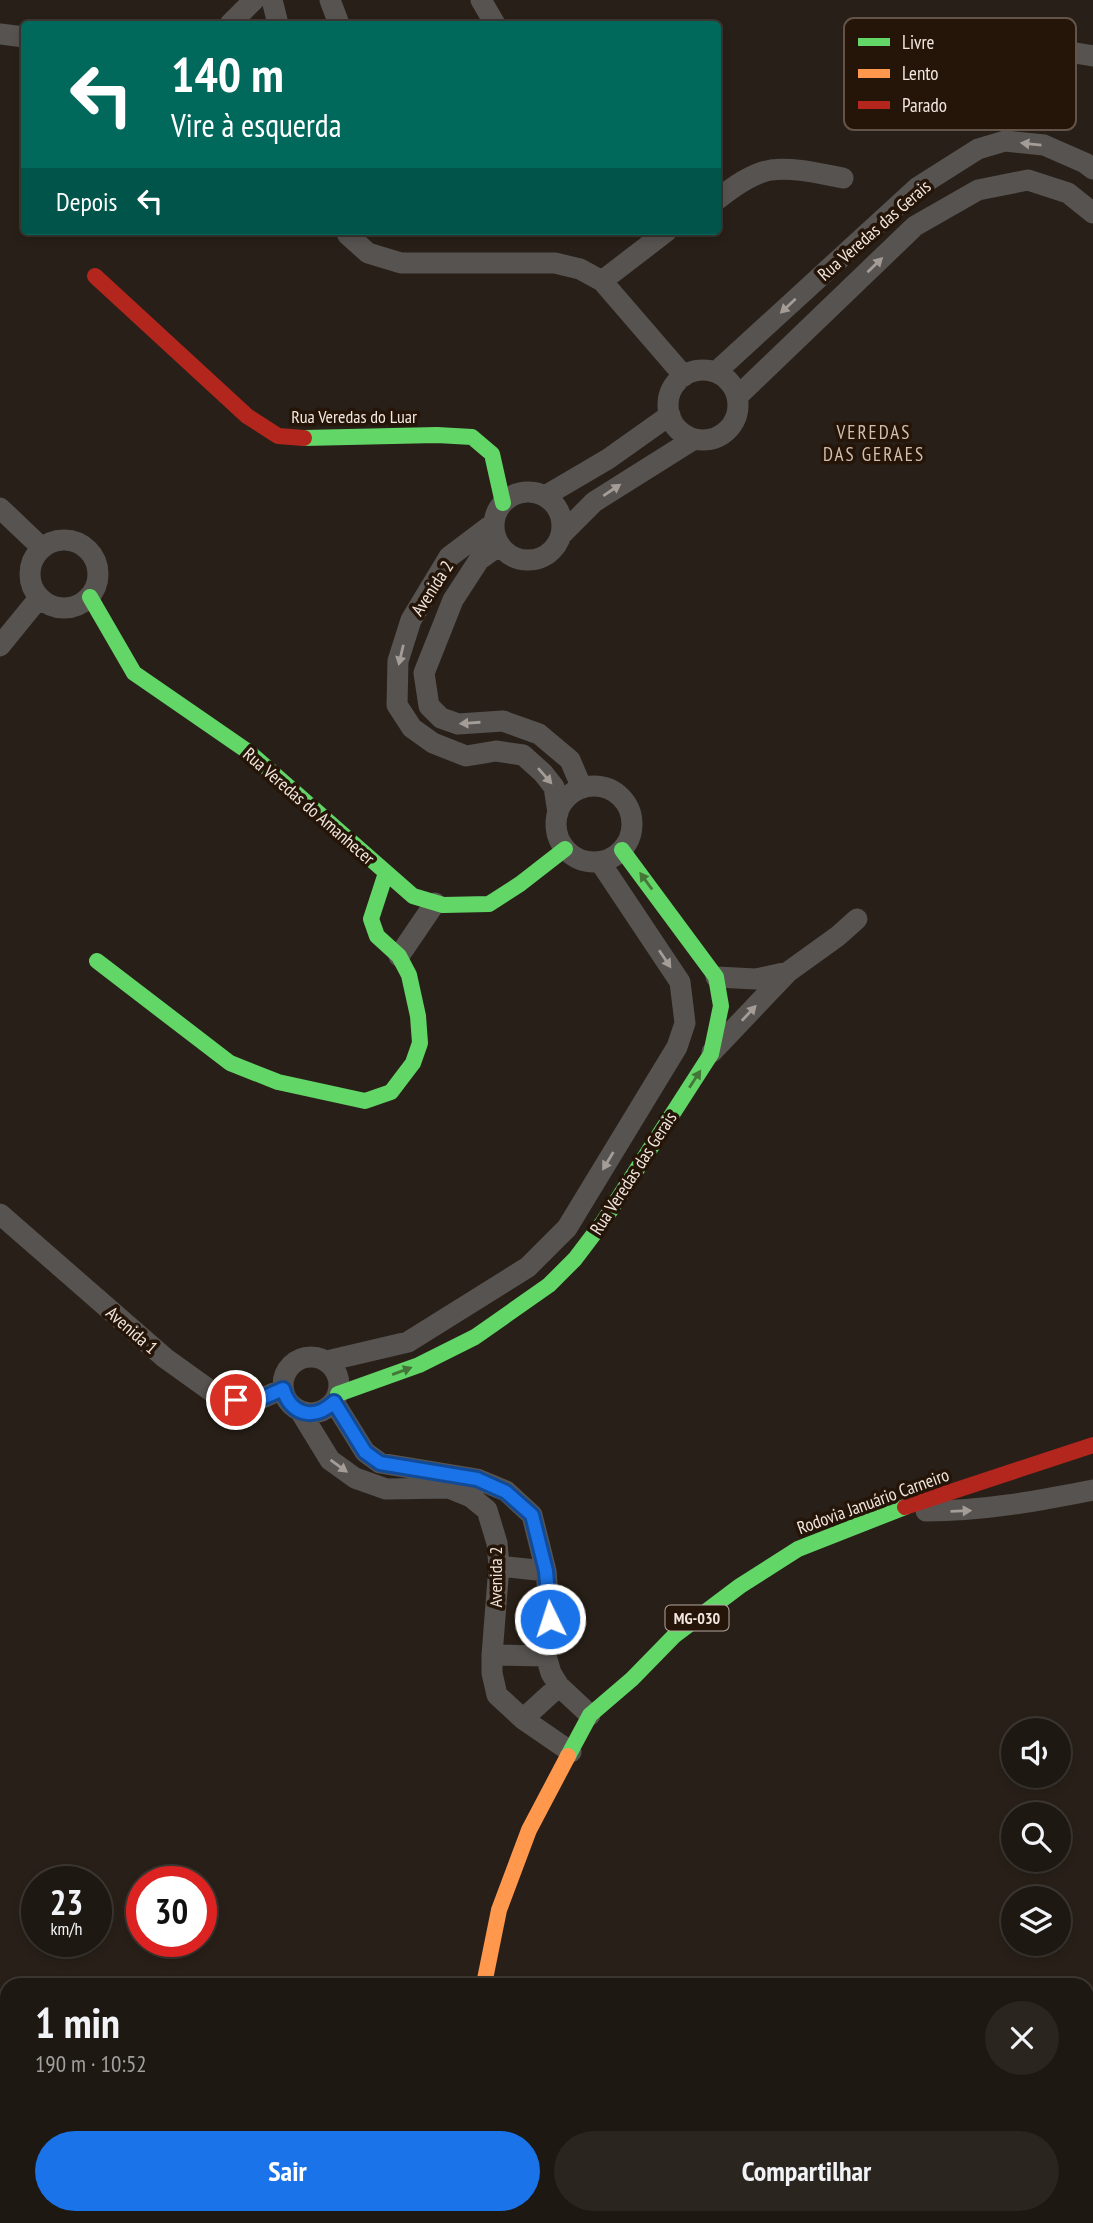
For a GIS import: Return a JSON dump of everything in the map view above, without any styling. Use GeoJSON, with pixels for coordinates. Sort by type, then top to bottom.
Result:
{"type":"FeatureCollection","features":[{"type":"Feature","properties":{"kind":"main road","name":"Rua Veredas do Luar"},"geometry":{"type":"LineString","coordinates":[[94,276],[247,416],[278,436],[317,439],[437,435],[472,437],[492,454],[503,503]]}},
{"type":"Feature","properties":{"kind":"main road","name":"Rua Veredas do Amanhecer"},"geometry":{"type":"LineString","coordinates":[[90,597],[134,673],[250,753],[413,896],[443,905],[489,904],[565,849]]}},
{"type":"Feature","properties":{"kind":"main road","name":"Rua Veredas das Gerais"},"geometry":{"type":"LineString","coordinates":[[336,1398],[419,1365],[475,1337],[549,1285],[575,1259],[603,1222],[711,1054],[722,1006],[716,977],[622,850]]}},
{"type":"Feature","properties":{"kind":"main road"},"geometry":{"type":"LineString","coordinates":[[97,961],[230,1063],[278,1082],[365,1101],[391,1092],[413,1063],[420,1043],[410,975],[399,956],[377,936],[371,919],[386,873]]}},
{"type":"Feature","properties":{"kind":"main road","name":"Rodovia Januário Carneiro"},"geometry":{"type":"LineString","coordinates":[[485,1978],[499,1910],[529,1830],[590,1715],[632,1679],[675,1635],[740,1586],[798,1549],[893,1511],[1093,1445]]}},
{"type":"Feature","properties":{"kind":"street"},"geometry":{"type":"LineString","coordinates":[[239,21],[254,0]]}},
{"type":"Feature","properties":{"kind":"street"},"geometry":{"type":"LineString","coordinates":[[272,0],[277,21]]}},
{"type":"Feature","properties":{"kind":"street"},"geometry":{"type":"LineString","coordinates":[[330,0],[338,21]]}},
{"type":"Feature","properties":{"kind":"street"},"geometry":{"type":"LineString","coordinates":[[481,0],[493,21]]}},
{"type":"Feature","properties":{"kind":"street"},"geometry":{"type":"LineString","coordinates":[[0,34],[21,37]]}},
{"type":"Feature","properties":{"kind":"street","name":"Rua Veredas das Gerais"},"geometry":{"type":"LineString","coordinates":[[716,372],[918,187],[978,149],[1005,141],[1044,145],[1093,169]]}},
{"type":"Feature","properties":{"kind":"street"},"geometry":{"type":"LineString","coordinates":[[721,197],[741,182],[770,170],[805,171],[844,178]]}},
{"type":"Feature","properties":{"kind":"street","name":"Rua Veredas das Gerais"},"geometry":{"type":"LineString","coordinates":[[737,397],[915,226],[978,190],[1028,180],[1068,193],[1093,213]]}},
{"type":"Feature","properties":{"kind":"street"},"geometry":{"type":"LineString","coordinates":[[348,235],[368,253],[401,263],[555,263],[580,269],[602,281],[684,376]]}},
{"type":"Feature","properties":{"kind":"street"},"geometry":{"type":"LineString","coordinates":[[602,281],[659,235]]}},
{"type":"Feature","properties":{"kind":"street"},"geometry":{"type":"LineString","coordinates":[[705,370],[716,372],[733,386],[738,409],[735,421],[718,438],[694,439],[683,434],[675,425],[668,404],[670,393],[684,376],[705,370]]}},
{"type":"Feature","properties":{"kind":"street"},"geometry":{"type":"LineString","coordinates":[[545,496],[608,459],[670,415]]}},
{"type":"Feature","properties":{"kind":"street"},"geometry":{"type":"LineString","coordinates":[[561,535],[560,513],[554,503],[534,492],[512,495],[497,512],[494,523],[495,535],[507,553],[528,560],[539,558],[556,545],[561,535],[594,502],[694,439]]}},
{"type":"Feature","properties":{"kind":"street"},"geometry":{"type":"LineString","coordinates":[[0,508],[42,548]]}},
{"type":"Feature","properties":{"kind":"street","name":"Avenida 2"},"geometry":{"type":"LineString","coordinates":[[494,523],[449,557],[411,620],[398,661],[397,705],[412,729],[433,743],[466,756],[496,751],[523,755],[554,787],[558,813]]}},
{"type":"Feature","properties":{"kind":"street"},"geometry":{"type":"LineString","coordinates":[[63,540],[74,541],[85,547],[97,565],[96,587],[90,597],[70,608],[48,605],[33,589],[30,578],[35,556],[52,542],[63,540]]}},
{"type":"Feature","properties":{"kind":"street","name":"Avenida 2"},"geometry":{"type":"LineString","coordinates":[[500,545],[479,560],[453,600],[424,673],[429,706],[440,718],[458,724],[503,721],[539,734],[570,760],[582,788]]}},
{"type":"Feature","properties":{"kind":"street"},"geometry":{"type":"LineString","coordinates":[[0,646],[39,598]]}},
{"type":"Feature","properties":{"kind":"street"},"geometry":{"type":"LineString","coordinates":[[594,786],[617,794],[630,814],[632,826],[622,850],[612,858],[600,862],[575,858],[558,838],[556,825],[563,802],[582,788],[594,786]]}},
{"type":"Feature","properties":{"kind":"street","name":"Rua Veredas das Gerais"},"geometry":{"type":"LineString","coordinates":[[327,1361],[408,1342],[528,1267],[567,1228],[677,1047],[685,1023],[680,982],[600,862]]}},
{"type":"Feature","properties":{"kind":"street"},"geometry":{"type":"LineString","coordinates":[[399,956],[435,903]]}},
{"type":"Feature","properties":{"kind":"street"},"geometry":{"type":"LineString","coordinates":[[711,1054],[788,972],[857,919]]}},
{"type":"Feature","properties":{"kind":"street"},"geometry":{"type":"LineString","coordinates":[[716,977],[756,979],[788,972]]}},
{"type":"Feature","properties":{"kind":"street","name":"Avenida 1"},"geometry":{"type":"LineString","coordinates":[[0,1214],[164,1359],[211,1391],[236,1400],[258,1400],[283,1389]]}},
{"type":"Feature","properties":{"kind":"street"},"geometry":{"type":"LineString","coordinates":[[336,1398],[319,1412],[300,1411],[286,1399],[283,1389],[286,1371],[292,1363],[301,1358],[310,1356],[327,1361],[338,1376],[336,1398],[365,1452],[380,1463],[477,1479],[506,1492],[532,1515],[546,1571],[550,1619],[546,1656],[551,1673],[559,1686],[590,1715]]}},
{"type":"Feature","properties":{"kind":"street","name":"Avenida 2"},"geometry":{"type":"LineString","coordinates":[[300,1411],[330,1460],[355,1478],[386,1489],[449,1488],[471,1497],[487,1510],[497,1543],[499,1566],[492,1655],[492,1673],[497,1695],[523,1719],[571,1752]]}},
{"type":"Feature","properties":{"kind":"street"},"geometry":{"type":"LineString","coordinates":[[893,1511],[966,1511],[1093,1490]]}},
{"type":"Feature","properties":{"kind":"street"},"geometry":{"type":"LineString","coordinates":[[499,1566],[546,1571]]}},
{"type":"Feature","properties":{"kind":"street"},"geometry":{"type":"LineString","coordinates":[[492,1655],[546,1656]]}},
{"type":"Feature","properties":{"kind":"street"},"geometry":{"type":"LineString","coordinates":[[523,1719],[559,1686]]}},
{"type":"Feature","properties":{"kind":"traffic: fast"},"geometry":{"type":"LineString","coordinates":[[304,438],[437,435],[472,437],[492,454],[503,503]]}},
{"type":"Feature","properties":{"kind":"traffic: fast"},"geometry":{"type":"LineString","coordinates":[[90,597],[134,673],[250,753],[413,896],[443,905],[489,904],[565,849]]}},
{"type":"Feature","properties":{"kind":"traffic: fast"},"geometry":{"type":"LineString","coordinates":[[338,1394],[419,1365],[475,1337],[549,1285],[575,1259],[603,1222],[711,1054],[721,1006],[716,977],[622,850]]}},
{"type":"Feature","properties":{"kind":"traffic: fast"},"geometry":{"type":"LineString","coordinates":[[97,961],[230,1063],[278,1082],[365,1101],[391,1092],[413,1063],[420,1043],[418,1016],[409,975],[399,956],[377,936],[371,919],[386,873]]}},
{"type":"Feature","properties":{"kind":"traffic: fast"},"geometry":{"type":"LineString","coordinates":[[568,1756],[590,1715],[632,1679],[675,1635],[740,1586],[798,1549],[905,1507]]}},
{"type":"Feature","properties":{"kind":"traffic: slow"},"geometry":{"type":"LineString","coordinates":[[485,1978],[499,1910],[529,1830],[568,1756]]}},
{"type":"Feature","properties":{"kind":"traffic: jam"},"geometry":{"type":"LineString","coordinates":[[95,276],[247,416],[278,436],[304,438]]}},
{"type":"Feature","properties":{"kind":"traffic: jam"},"geometry":{"type":"LineString","coordinates":[[905,1507],[1093,1445]]}},
{"type":"Feature","properties":{"kind":"district","name":"VEREDAS DAS GERAES"},"geometry":{"type":"Point","coordinates":[874,443]}},
{"type":"Feature","properties":{"kind":"route"},"geometry":{"type":"LineString","coordinates":[[236,1400],[258,1400],[283,1389],[286,1399],[300,1411],[319,1412],[334,1402],[365,1452],[380,1463],[477,1479],[506,1492],[532,1515],[546,1571],[550,1619]]}}]}
